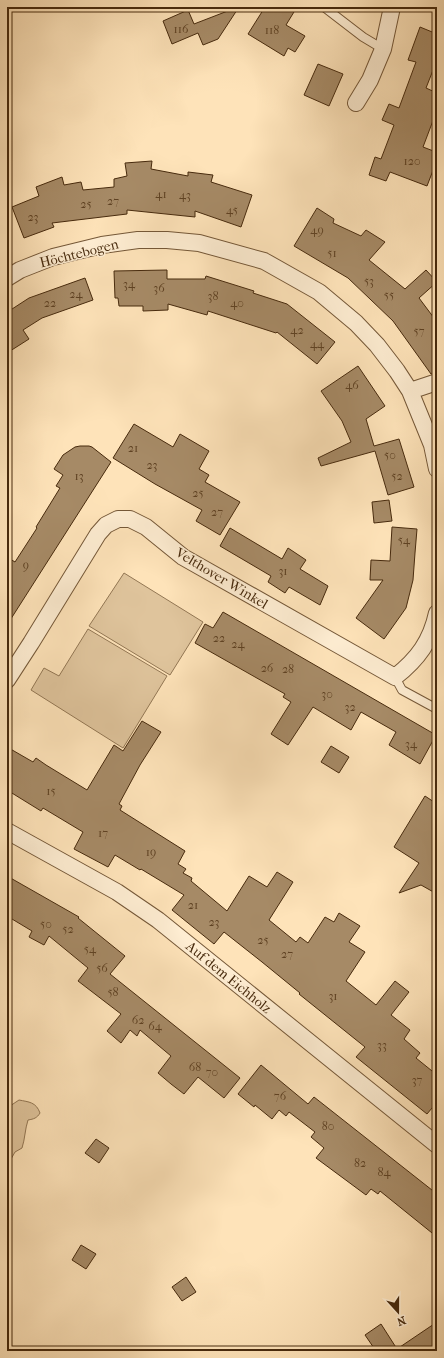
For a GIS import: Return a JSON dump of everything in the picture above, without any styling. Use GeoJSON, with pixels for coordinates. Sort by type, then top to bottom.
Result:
{"type":"FeatureCollection","features":[{"type":"Feature","properties":{"kind":"street"},"geometry":{"type":"LineString","coordinates":[[356,103],[370,80],[383,49],[392,7]]}},
{"type":"Feature","properties":{"kind":"street","name":"Höchtebogen"},"geometry":{"type":"LineString","coordinates":[[7,278],[20,270],[52,257],[96,246],[120,242],[173,240],[199,243],[229,250],[264,261],[318,292],[356,324],[377,345],[410,391],[432,445],[437,469]]}},
{"type":"Feature","properties":{"kind":"street"},"geometry":{"type":"LineString","coordinates":[[410,391],[437,382]]}},
{"type":"Feature","properties":{"kind":"street","name":"Velthover Winkel"},"geometry":{"type":"LineString","coordinates":[[7,680],[98,534],[106,525],[118,519],[130,519],[146,527],[183,557],[395,677]]}},
{"type":"Feature","properties":{"kind":"street"},"geometry":{"type":"LineString","coordinates":[[395,677],[409,666],[423,648],[437,612]]}},
{"type":"Feature","properties":{"kind":"street","name":"Auf dem Eichholz"},"geometry":{"type":"LineString","coordinates":[[7,831],[117,892],[158,920],[437,1145]]}},
{"type":"Feature","properties":{"kind":"lane"},"geometry":{"type":"LineString","coordinates":[[324,7],[363,37],[383,49]]}},
{"type":"Feature","properties":{"kind":"lane"},"geometry":{"type":"LineString","coordinates":[[395,677],[402,690],[437,709]]}},
{"type":"Feature","properties":{"kind":"shaded area"},"geometry":{"type":"Polygon","coordinates":[[[124,573],[203,622],[170,675],[89,626],[124,573]]]}},
{"type":"Feature","properties":{"kind":"shaded area"},"geometry":{"type":"Polygon","coordinates":[[[88,629],[167,676],[123,748],[31,690],[44,668],[59,676],[88,629]]]}},
{"type":"Feature","properties":{"kind":"shaded area"},"geometry":{"type":"Polygon","coordinates":[[[19,1100],[29,1102],[34,1105],[40,1113],[35,1118],[28,1120],[22,1148],[15,1152],[7,1166],[7,1108],[19,1100]]]}},
{"type":"Feature","properties":{"kind":"building"},"geometry":{"type":"Polygon","coordinates":[[[238,7],[218,39],[203,45],[198,33],[172,44],[163,21],[188,10],[194,24],[238,7]]]}},
{"type":"Feature","properties":{"kind":"building"},"geometry":{"type":"Polygon","coordinates":[[[265,7],[297,7],[286,25],[305,36],[295,52],[288,48],[284,56],[248,34],[265,7]]]}},
{"type":"Feature","properties":{"kind":"building"},"geometry":{"type":"Polygon","coordinates":[[[420,27],[437,34],[437,60],[426,88],[437,93],[437,110],[423,147],[436,152],[433,158],[437,160],[427,186],[390,172],[386,181],[369,175],[375,157],[381,159],[394,125],[382,120],[389,104],[399,108],[416,62],[408,60],[420,27]]]}},
{"type":"Feature","properties":{"kind":"building"},"geometry":{"type":"Polygon","coordinates":[[[318,64],[343,74],[329,106],[304,95],[318,64]]]}},
{"type":"Feature","properties":{"kind":"building"},"geometry":{"type":"Polygon","coordinates":[[[152,161],[151,169],[188,176],[188,172],[213,175],[211,182],[252,195],[241,227],[195,211],[195,217],[127,210],[127,214],[52,223],[54,227],[24,238],[12,207],[39,196],[36,187],[62,177],[64,185],[81,182],[83,190],[114,187],[114,179],[127,176],[125,163],[152,161]]]}},
{"type":"Feature","properties":{"kind":"building"},"geometry":{"type":"Polygon","coordinates":[[[317,208],[334,219],[333,223],[361,236],[366,230],[385,242],[369,260],[405,289],[426,270],[437,282],[419,298],[437,322],[437,373],[431,374],[393,321],[348,278],[294,246],[317,208]]]}},
{"type":"Feature","properties":{"kind":"building"},"geometry":{"type":"Polygon","coordinates":[[[167,270],[167,279],[205,279],[206,276],[254,291],[253,293],[287,304],[335,342],[317,364],[277,332],[276,333],[208,311],[207,315],[168,304],[168,310],[143,311],[143,306],[119,306],[118,298],[115,298],[114,271],[167,270]]]}},
{"type":"Feature","properties":{"kind":"building"},"geometry":{"type":"Polygon","coordinates":[[[85,278],[93,300],[42,318],[23,330],[29,339],[7,353],[7,308],[9,311],[29,298],[85,278]]]}},
{"type":"Feature","properties":{"kind":"building"},"geometry":{"type":"Polygon","coordinates":[[[358,366],[385,406],[366,419],[374,446],[399,439],[414,487],[388,495],[375,451],[321,466],[318,458],[351,442],[342,421],[321,391],[358,366]]]}},
{"type":"Feature","properties":{"kind":"building"},"geometry":{"type":"Polygon","coordinates":[[[134,424],[173,447],[180,434],[209,451],[199,469],[209,475],[205,482],[240,502],[220,535],[196,521],[202,510],[155,484],[113,458],[134,424]]]}},
{"type":"Feature","properties":{"kind":"building"},"geometry":{"type":"Polygon","coordinates":[[[75,447],[92,447],[111,462],[7,625],[7,557],[15,562],[60,488],[56,486],[63,475],[54,469],[63,455],[75,447]]]}},
{"type":"Feature","properties":{"kind":"building"},"geometry":{"type":"Polygon","coordinates":[[[389,500],[392,521],[374,523],[372,502],[389,500]]]}},
{"type":"Feature","properties":{"kind":"building"},"geometry":{"type":"Polygon","coordinates":[[[392,527],[417,529],[413,580],[406,608],[384,639],[356,618],[383,580],[370,580],[371,560],[390,561],[392,527]]]}},
{"type":"Feature","properties":{"kind":"building"},"geometry":{"type":"Polygon","coordinates":[[[230,528],[282,559],[288,548],[306,560],[300,569],[328,586],[320,605],[289,587],[285,593],[268,582],[271,576],[220,546],[230,528]]]}},
{"type":"Feature","properties":{"kind":"building"},"geometry":{"type":"Polygon","coordinates":[[[223,612],[436,735],[420,764],[389,745],[396,732],[361,712],[351,730],[313,707],[288,745],[271,734],[291,702],[283,697],[285,694],[195,643],[205,624],[213,628],[223,612]]]}},
{"type":"Feature","properties":{"kind":"building"},"geometry":{"type":"Polygon","coordinates":[[[142,721],[161,732],[140,765],[119,804],[122,806],[120,810],[185,851],[178,864],[186,869],[183,873],[192,878],[191,881],[227,911],[249,876],[267,887],[277,872],[293,882],[269,920],[296,942],[300,937],[308,943],[325,917],[334,922],[339,913],[360,926],[349,942],[365,952],[346,981],[376,1005],[395,981],[409,992],[391,1015],[410,1030],[404,1039],[420,1053],[416,1058],[437,1075],[437,1102],[427,1114],[356,1057],[365,1047],[262,962],[224,932],[214,944],[172,910],[184,895],[115,855],[108,867],[74,849],[83,832],[43,808],[41,811],[7,790],[7,747],[33,762],[36,758],[87,790],[114,745],[123,751],[142,721]]]}},
{"type":"Feature","properties":{"kind":"building"},"geometry":{"type":"Polygon","coordinates":[[[331,746],[349,757],[339,773],[321,762],[331,746]]]}},
{"type":"Feature","properties":{"kind":"building"},"geometry":{"type":"Polygon","coordinates":[[[425,796],[437,804],[437,894],[421,885],[399,893],[419,863],[394,847],[425,796]]]}},
{"type":"Feature","properties":{"kind":"building"},"geometry":{"type":"Polygon","coordinates":[[[7,876],[79,917],[78,918],[125,956],[110,974],[240,1078],[224,1098],[198,1077],[184,1094],[171,1084],[158,1073],[171,1056],[140,1030],[137,1036],[130,1030],[121,1043],[107,1031],[121,1014],[78,981],[88,968],[49,936],[44,945],[29,937],[32,931],[7,916],[7,876]]]}},
{"type":"Feature","properties":{"kind":"building"},"geometry":{"type":"Polygon","coordinates":[[[261,1065],[308,1104],[314,1097],[437,1194],[437,1237],[380,1191],[378,1194],[371,1189],[366,1195],[316,1158],[324,1148],[311,1137],[315,1132],[289,1112],[286,1116],[279,1110],[272,1119],[255,1105],[254,1107],[238,1094],[261,1065]]]}},
{"type":"Feature","properties":{"kind":"building"},"geometry":{"type":"Polygon","coordinates":[[[96,1139],[109,1148],[99,1163],[85,1153],[96,1139]]]}},
{"type":"Feature","properties":{"kind":"building"},"geometry":{"type":"Polygon","coordinates":[[[81,1245],[96,1254],[86,1269],[72,1260],[81,1245]]]}},
{"type":"Feature","properties":{"kind":"building"},"geometry":{"type":"Polygon","coordinates":[[[186,1277],[196,1292],[182,1301],[172,1287],[186,1277]]]}},
{"type":"Feature","properties":{"kind":"building"},"geometry":{"type":"Polygon","coordinates":[[[437,1322],[437,1351],[376,1351],[365,1335],[381,1324],[397,1349],[437,1322]]]}}]}
